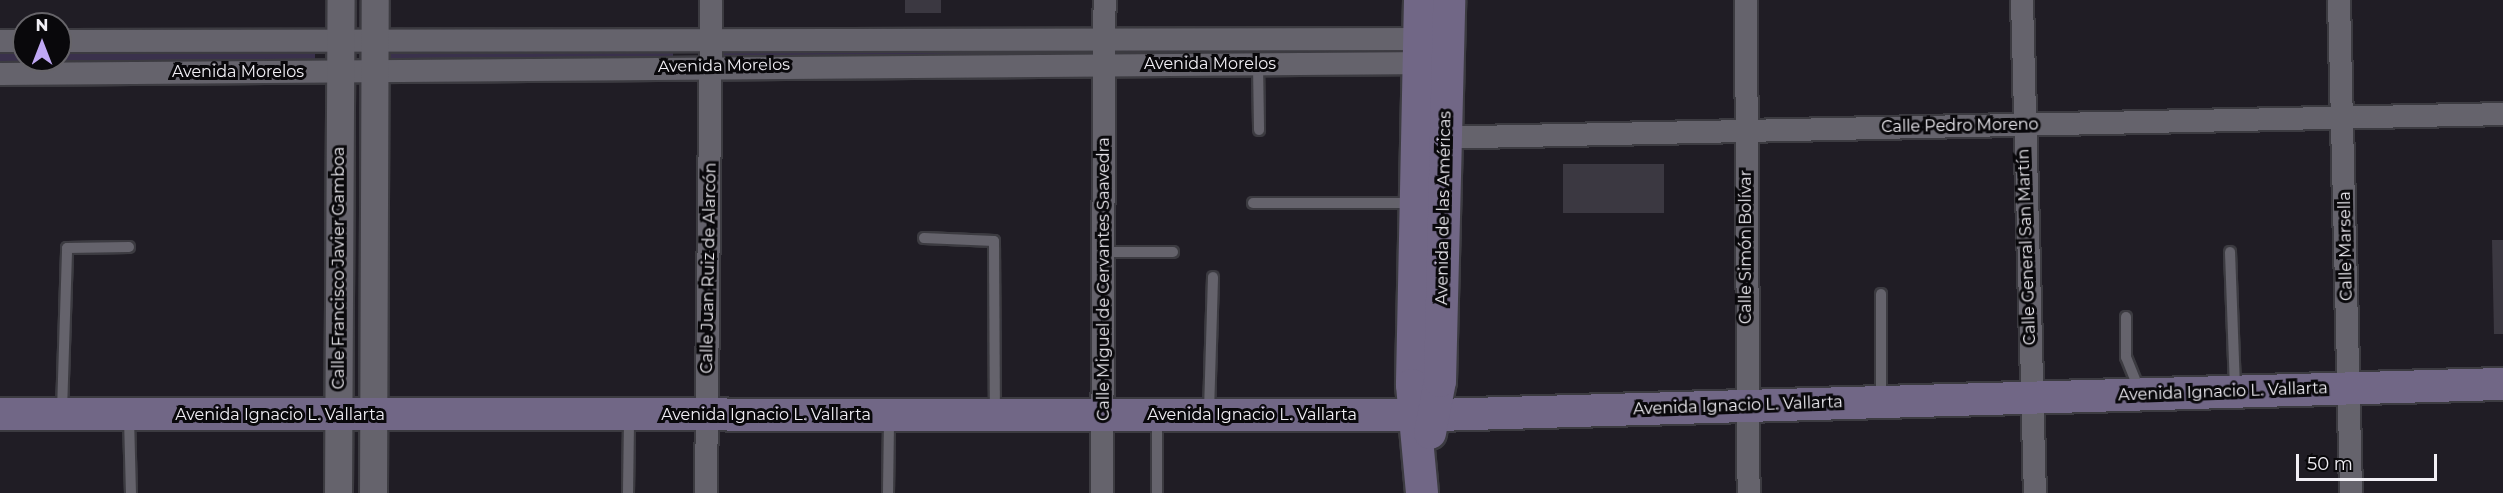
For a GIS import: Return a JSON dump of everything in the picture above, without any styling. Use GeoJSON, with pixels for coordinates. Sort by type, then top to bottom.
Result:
{"type":"FeatureCollection","features":[{"type":"Feature","properties":{"kind":"main road","name":"Avenida de las Américas"},"geometry":{"type":"LineString","coordinates":[[1420,0],[1434,51]]}},
{"type":"Feature","properties":{"kind":"main road","name":"Avenida de las Américas"},"geometry":{"type":"LineString","coordinates":[[1425,415],[1434,51],[1449,0]]}},
{"type":"Feature","properties":{"kind":"main road","name":"Avenida de las Américas"},"geometry":{"type":"LineString","coordinates":[[1425,415],[1416,203],[1432,138]]}},
{"type":"Feature","properties":{"kind":"main road","name":"Avenida Ignacio L. Vallarta"},"geometry":{"type":"LineString","coordinates":[[0,414],[1425,415],[2503,384]]}},
{"type":"Feature","properties":{"kind":"main road"},"geometry":{"type":"LineString","coordinates":[[1422,493],[1421,453],[1425,415]]}},
{"type":"Feature","properties":{"kind":"street","name":"Calle Francisco Javier Gamboa"},"geometry":{"type":"LineString","coordinates":[[338,493],[341,0]]}},
{"type":"Feature","properties":{"kind":"street"},"geometry":{"type":"LineString","coordinates":[[373,493],[375,0]]}},
{"type":"Feature","properties":{"kind":"street","name":"Calle Juan Ruiz de Alarcón"},"geometry":{"type":"LineString","coordinates":[[706,493],[711,0]]}},
{"type":"Feature","properties":{"kind":"street","name":"Calle Miguel de Cervantes Saavedra"},"geometry":{"type":"LineString","coordinates":[[1102,493],[1105,0]]}},
{"type":"Feature","properties":{"kind":"street","name":"Calle Simón Bolívar"},"geometry":{"type":"LineString","coordinates":[[1746,0],[1745,406],[1749,493]]}},
{"type":"Feature","properties":{"kind":"street","name":"Calle General San Martín"},"geometry":{"type":"LineString","coordinates":[[2022,0],[2035,493]]}},
{"type":"Feature","properties":{"kind":"street","name":"Calle Marsella"},"geometry":{"type":"LineString","coordinates":[[2339,0],[2351,493]]}},
{"type":"Feature","properties":{"kind":"street","name":"Avenida Morelos"},"geometry":{"type":"LineString","coordinates":[[72,41],[711,43],[1105,53],[1258,64],[1434,51]]}},
{"type":"Feature","properties":{"kind":"street","name":"Avenida Morelos"},"geometry":{"type":"LineString","coordinates":[[0,74],[374,72],[711,66],[1105,53],[1434,51]]}},
{"type":"Feature","properties":{"kind":"street","name":"Calle Pedro Moreno"},"geometry":{"type":"LineString","coordinates":[[1432,138],[2503,114]]}},
{"type":"Feature","properties":{"kind":"lane"},"geometry":{"type":"LineString","coordinates":[[1258,64],[1259,130]]}},
{"type":"Feature","properties":{"kind":"lane"},"geometry":{"type":"LineString","coordinates":[[1252,203],[1416,203]]}},
{"type":"Feature","properties":{"kind":"lane"},"geometry":{"type":"LineString","coordinates":[[924,238],[994,241],[995,415]]}},
{"type":"Feature","properties":{"kind":"lane"},"geometry":{"type":"LineString","coordinates":[[62,414],[67,248],[129,247]]}},
{"type":"Feature","properties":{"kind":"lane"},"geometry":{"type":"LineString","coordinates":[[1104,252],[1173,252]]}},
{"type":"Feature","properties":{"kind":"lane"},"geometry":{"type":"LineString","coordinates":[[2230,252],[2235,392]]}},
{"type":"Feature","properties":{"kind":"lane"},"geometry":{"type":"LineString","coordinates":[[1209,415],[1213,277]]}},
{"type":"Feature","properties":{"kind":"lane"},"geometry":{"type":"LineString","coordinates":[[1881,294],[1881,402]]}},
{"type":"Feature","properties":{"kind":"lane"},"geometry":{"type":"LineString","coordinates":[[2126,317],[2128,368],[2142,394]]}},
{"type":"Feature","properties":{"kind":"lane"},"geometry":{"type":"LineString","coordinates":[[129,415],[131,493]]}},
{"type":"Feature","properties":{"kind":"lane"},"geometry":{"type":"LineString","coordinates":[[628,493],[629,415]]}},
{"type":"Feature","properties":{"kind":"lane"},"geometry":{"type":"LineString","coordinates":[[888,493],[889,415]]}},
{"type":"Feature","properties":{"kind":"lane"},"geometry":{"type":"LineString","coordinates":[[1156,493],[1157,415]]}},
{"type":"Feature","properties":{"kind":"shaded area"},"geometry":{"type":"Polygon","coordinates":[[[1128,47],[1388,47],[1388,59],[1128,59],[1128,47]]]}},
{"type":"Feature","properties":{"kind":"shaded area"},"geometry":{"type":"Polygon","coordinates":[[[720,48],[1067,48],[1067,58],[720,58],[720,48]]]}},
{"type":"Feature","properties":{"kind":"shaded area"},"geometry":{"type":"Polygon","coordinates":[[[0,49],[12,49],[12,68],[0,68],[0,49]]]}},
{"type":"Feature","properties":{"kind":"shaded area"},"geometry":{"type":"Polygon","coordinates":[[[72,49],[315,49],[315,68],[72,68],[72,49]]]}},
{"type":"Feature","properties":{"kind":"shaded area"},"geometry":{"type":"Polygon","coordinates":[[[382,50],[673,50],[673,64],[382,64],[382,50]]]}},
{"type":"Feature","properties":{"kind":"building"},"geometry":{"type":"Polygon","coordinates":[[[905,0],[941,0],[941,13],[905,13],[905,0]]]}},
{"type":"Feature","properties":{"kind":"building"},"geometry":{"type":"Polygon","coordinates":[[[1563,164],[1664,164],[1664,213],[1563,213],[1563,164]]]}},
{"type":"Feature","properties":{"kind":"building"},"geometry":{"type":"Polygon","coordinates":[[[2492,240],[2503,240],[2503,334],[2494,334],[2492,240]]]}}]}
